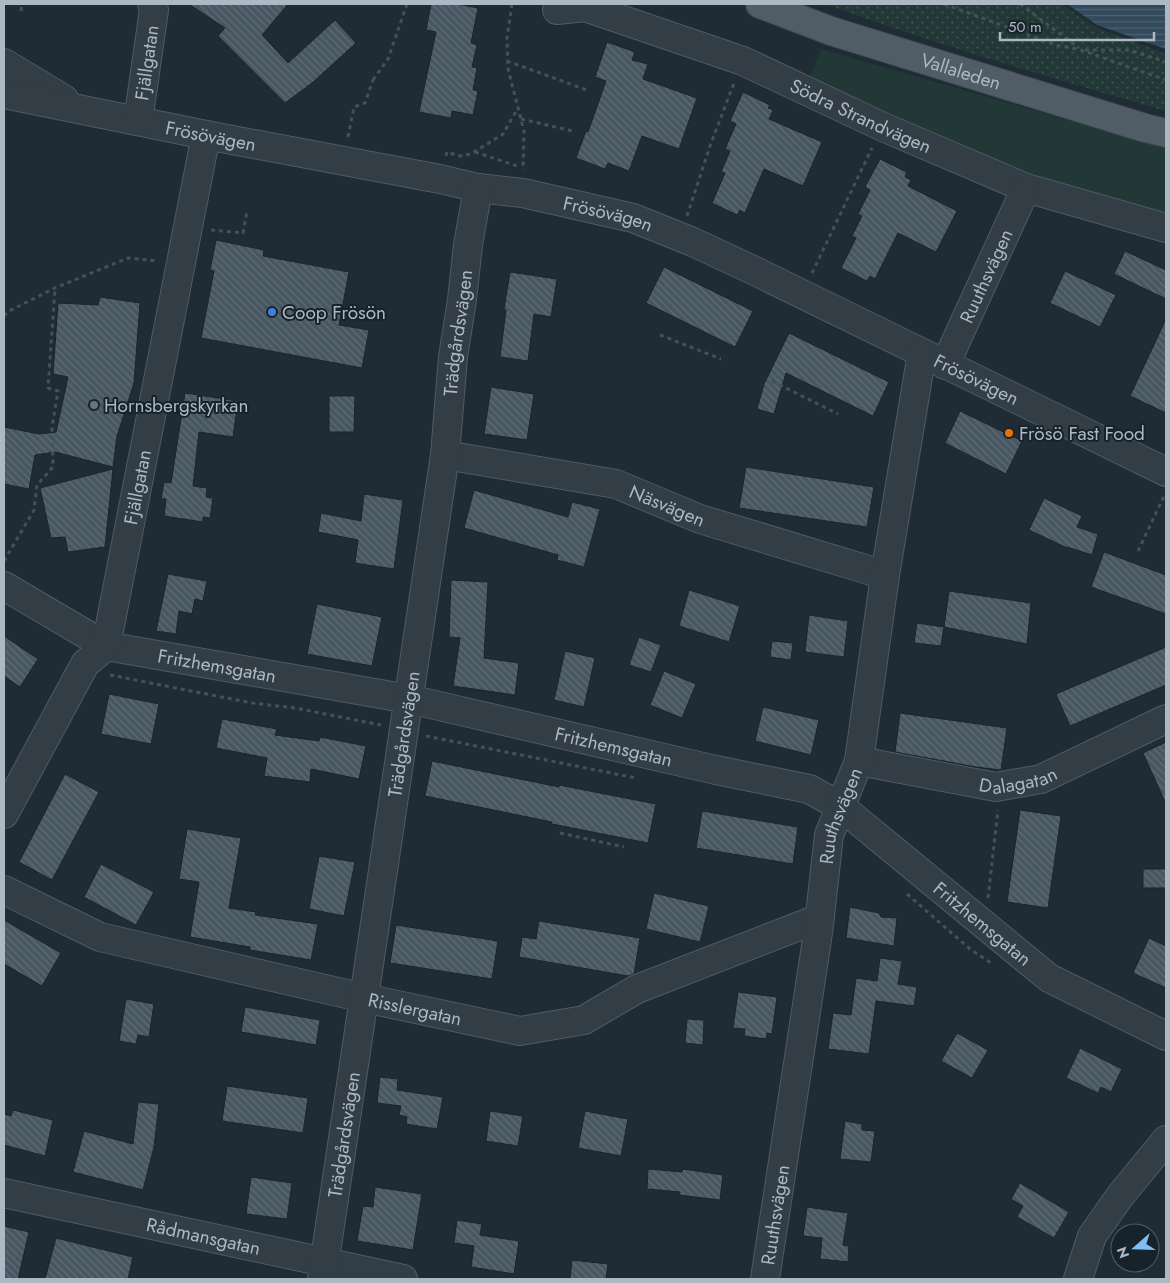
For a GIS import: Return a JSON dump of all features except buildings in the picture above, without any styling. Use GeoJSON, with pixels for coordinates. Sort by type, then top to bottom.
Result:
{"type":"FeatureCollection","features":[{"type":"Feature","properties":{"kind":"main road","name":"Vallaleden"},"geometry":{"type":"LineString","coordinates":[[760,4],[831,31],[1136,126],[1166,133]]}},
{"type":"Feature","properties":{"kind":"street","name":"Fjällgatan"},"geometry":{"type":"LineString","coordinates":[[138,121],[154,10],[152,4]]}},
{"type":"Feature","properties":{"kind":"street","name":"Södra Strandvägen"},"geometry":{"type":"LineString","coordinates":[[557,10],[585,7],[743,61],[883,127],[1026,188],[1166,228]]}},
{"type":"Feature","properties":{"kind":"street"},"geometry":{"type":"LineString","coordinates":[[4,63],[82,110]]}},
{"type":"Feature","properties":{"kind":"street","name":"Frösövägen"},"geometry":{"type":"LineString","coordinates":[[4,94],[478,188],[523,181],[633,218],[717,254],[1166,472]]}},
{"type":"Feature","properties":{"kind":"street","name":"Fjällgatan"},"geometry":{"type":"LineString","coordinates":[[106,646],[206,135]]}},
{"type":"Feature","properties":{"kind":"street","name":"Trädgårdsvägen"},"geometry":{"type":"LineString","coordinates":[[323,1271],[445,455],[453,357],[468,245],[478,188]]}},
{"type":"Feature","properties":{"kind":"street","name":"Ruuthsvägen"},"geometry":{"type":"LineString","coordinates":[[765,1279],[820,918],[829,835],[859,761],[885,576],[934,359],[1026,188]]}},
{"type":"Feature","properties":{"kind":"street","name":"Näsvägen"},"geometry":{"type":"LineString","coordinates":[[445,455],[616,484],[700,518],[885,576]]}},
{"type":"Feature","properties":{"kind":"street","name":"Fritzhemsgatan"},"geometry":{"type":"LineString","coordinates":[[4,586],[106,646],[409,699],[716,770],[809,789],[840,806],[1049,978],[1166,1036]]}},
{"type":"Feature","properties":{"kind":"street"},"geometry":{"type":"LineString","coordinates":[[4,814],[85,664],[106,646]]}},
{"type":"Feature","properties":{"kind":"street","name":"Dalagatan"},"geometry":{"type":"LineString","coordinates":[[859,761],[996,787],[1041,779],[1166,719]]}},
{"type":"Feature","properties":{"kind":"street","name":"Risslergatan"},"geometry":{"type":"LineString","coordinates":[[4,890],[100,937],[364,998],[520,1031],[584,1020],[637,989],[820,918]]}},
{"type":"Feature","properties":{"kind":"street"},"geometry":{"type":"LineString","coordinates":[[1078,1279],[1092,1236],[1120,1196],[1166,1140]]}},
{"type":"Feature","properties":{"kind":"street","name":"Rådmansgatan"},"geometry":{"type":"LineString","coordinates":[[4,1193],[323,1271],[403,1279]]}},
{"type":"Feature","properties":{"kind":"path"},"geometry":{"type":"LineString","coordinates":[[21,11],[22,4]]}},
{"type":"Feature","properties":{"kind":"path"},"geometry":{"type":"LineString","coordinates":[[352,120],[354,107],[365,103],[372,82],[388,58],[407,4]]}},
{"type":"Feature","properties":{"kind":"path"},"geometry":{"type":"LineString","coordinates":[[475,152],[523,181],[524,131],[507,61],[507,38],[512,4]]}},
{"type":"Feature","properties":{"kind":"path"},"geometry":{"type":"LineString","coordinates":[[944,4],[1056,45],[1081,50],[1166,80]]}},
{"type":"Feature","properties":{"kind":"path"},"geometry":{"type":"LineString","coordinates":[[1020,4],[1081,50],[1129,50],[1166,62]]}},
{"type":"Feature","properties":{"kind":"path"},"geometry":{"type":"LineString","coordinates":[[507,61],[587,90]]}},
{"type":"Feature","properties":{"kind":"path"},"geometry":{"type":"LineString","coordinates":[[685,220],[710,146],[743,61]]}},
{"type":"Feature","properties":{"kind":"path"},"geometry":{"type":"LineString","coordinates":[[471,154],[503,134],[518,108]]}},
{"type":"Feature","properties":{"kind":"path"},"geometry":{"type":"LineString","coordinates":[[521,119],[573,131]]}},
{"type":"Feature","properties":{"kind":"path"},"geometry":{"type":"LineString","coordinates":[[810,278],[883,127]]}},
{"type":"Feature","properties":{"kind":"path"},"geometry":{"type":"LineString","coordinates":[[188,228],[242,234],[247,211]]}},
{"type":"Feature","properties":{"kind":"path"},"geometry":{"type":"LineString","coordinates":[[4,316],[54,288],[128,258],[181,262]]}},
{"type":"Feature","properties":{"kind":"path"},"geometry":{"type":"LineString","coordinates":[[4,560],[34,510],[37,485],[53,467],[52,427],[58,391],[48,388],[54,288]]}},
{"type":"Feature","properties":{"kind":"path"},"geometry":{"type":"LineString","coordinates":[[660,335],[721,359]]}},
{"type":"Feature","properties":{"kind":"path"},"geometry":{"type":"LineString","coordinates":[[772,381],[838,414]]}},
{"type":"Feature","properties":{"kind":"path"},"geometry":{"type":"LineString","coordinates":[[1138,551],[1166,491]]}},
{"type":"Feature","properties":{"kind":"path"},"geometry":{"type":"LineString","coordinates":[[404,729],[446,741],[643,779]]}},
{"type":"Feature","properties":{"kind":"path"},"geometry":{"type":"LineString","coordinates":[[981,923],[987,908],[999,805],[996,787]]}},
{"type":"Feature","properties":{"kind":"path"},"geometry":{"type":"LineString","coordinates":[[560,833],[624,847]]}},
{"type":"Feature","properties":{"kind":"path"},"geometry":{"type":"LineString","coordinates":[[902,891],[970,949],[993,965]]}},
{"type":"Feature","properties":{"kind":"green space"},"geometry":{"type":"Polygon","coordinates":[[[825,4],[1061,4],[1095,27],[1166,54],[1166,111],[952,47],[825,4]]]}},
{"type":"Feature","properties":{"kind":"green space"},"geometry":{"type":"Polygon","coordinates":[[[821,49],[1166,147],[1166,214],[1019,170],[809,79],[821,49]]]}},
{"type":"Feature","properties":{"kind":"water"},"geometry":{"type":"Polygon","coordinates":[[[1067,4],[1166,4],[1166,49],[1097,25],[1067,4]]]}},
{"type":"Feature","properties":{"kind":"place","name":"Coop Frösön"},"geometry":{"type":"Point","coordinates":[272,312]}},
{"type":"Feature","properties":{"kind":"place","name":"Hornsbergskyrkan"},"geometry":{"type":"Point","coordinates":[94,405]}},
{"type":"Feature","properties":{"kind":"place","name":"Frösö Fast Food"},"geometry":{"type":"Point","coordinates":[1009,433]}}]}
